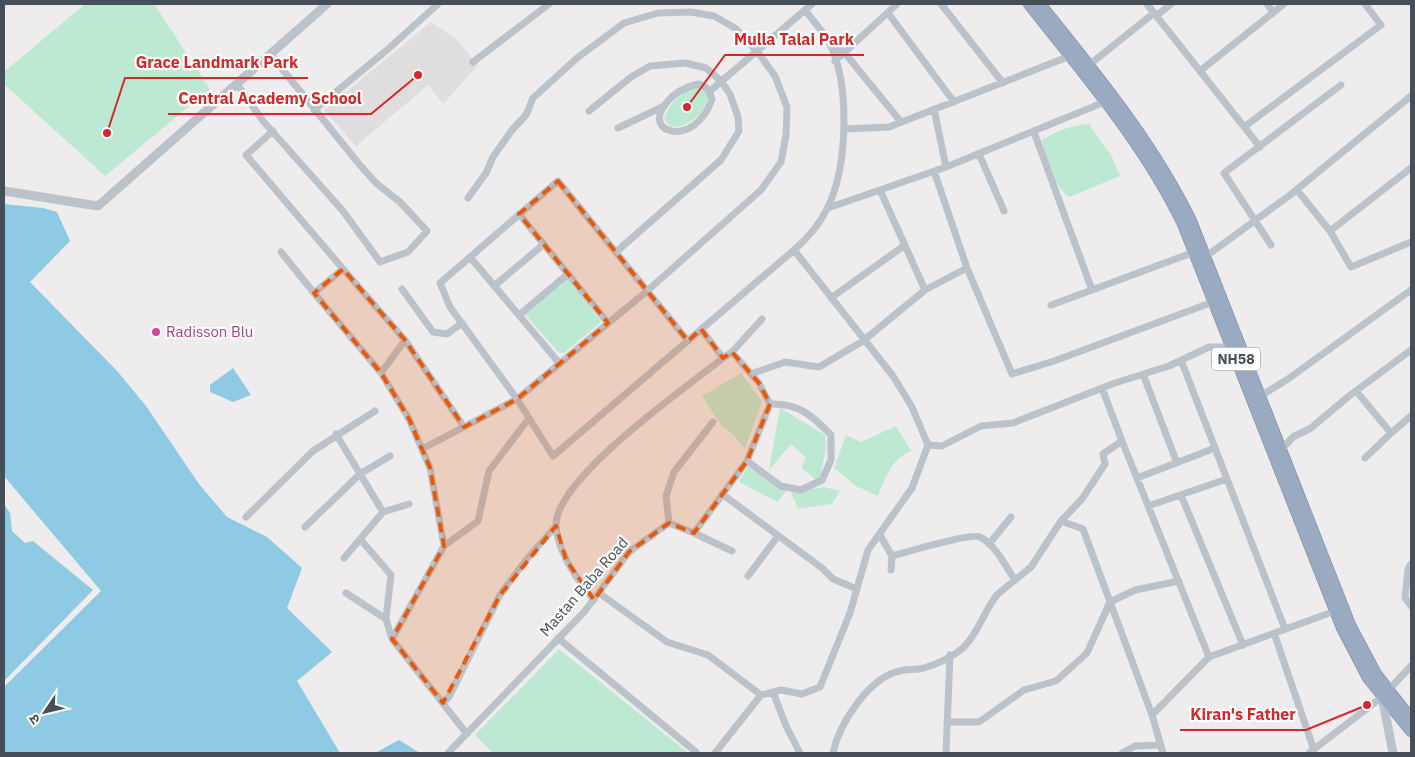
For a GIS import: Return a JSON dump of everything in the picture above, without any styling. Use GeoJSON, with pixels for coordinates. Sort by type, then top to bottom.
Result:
{"type":"FeatureCollection","features":[{"type":"Feature","properties":{"kind":"highway","name":"NH58"},"geometry":{"type":"LineString","coordinates":[[1029,4],[1070,56],[1110,100],[1172,180],[1192,221],[1213,302],[1259,397],[1350,624],[1386,694],[1411,731]]}},
{"type":"Feature","properties":{"kind":"highway","name":"NH58"},"geometry":{"type":"LineString","coordinates":[[1040,4],[1088,66],[1110,100]]}},
{"type":"Feature","properties":{"kind":"highway","name":"NH58"},"geometry":{"type":"LineString","coordinates":[[1200,253],[1335,611],[1368,678],[1411,718]]}},
{"type":"Feature","properties":{"kind":"street"},"geometry":{"type":"LineString","coordinates":[[4,191],[98,206],[328,4]]}},
{"type":"Feature","properties":{"kind":"street"},"geometry":{"type":"LineString","coordinates":[[314,110],[387,50],[438,4]]}},
{"type":"Feature","properties":{"kind":"street"},"geometry":{"type":"LineString","coordinates":[[473,62],[549,4]]}},
{"type":"Feature","properties":{"kind":"street"},"geometry":{"type":"LineString","coordinates":[[710,91],[812,4]]}},
{"type":"Feature","properties":{"kind":"street"},"geometry":{"type":"LineString","coordinates":[[835,60],[897,4]]}},
{"type":"Feature","properties":{"kind":"street"},"geometry":{"type":"LineString","coordinates":[[941,4],[1003,82]]}},
{"type":"Feature","properties":{"kind":"street"},"geometry":{"type":"LineString","coordinates":[[1147,4],[1260,146]]}},
{"type":"Feature","properties":{"kind":"street"},"geometry":{"type":"LineString","coordinates":[[1088,66],[1155,14],[1171,4]]}},
{"type":"Feature","properties":{"kind":"street"},"geometry":{"type":"LineString","coordinates":[[1267,4],[1273,12]]}},
{"type":"Feature","properties":{"kind":"street"},"geometry":{"type":"LineString","coordinates":[[1200,71],[1284,4]]}},
{"type":"Feature","properties":{"kind":"street"},"geometry":{"type":"LineString","coordinates":[[1244,127],[1382,25],[1365,4]]}},
{"type":"Feature","properties":{"kind":"street"},"geometry":{"type":"LineString","coordinates":[[688,341],[558,181],[440,283],[450,306],[517,399],[553,456],[701,330],[811,235],[828,208],[836,181],[844,129],[843,86],[830,44],[805,10]]}},
{"type":"Feature","properties":{"kind":"street"},"geometry":{"type":"LineString","coordinates":[[422,449],[517,399],[647,291],[761,190],[781,162],[786,135],[787,107],[775,76],[757,51],[735,28],[714,16],[691,12],[658,13],[624,23],[577,58],[533,98],[526,115],[512,130],[493,157],[486,173],[468,198]]}},
{"type":"Feature","properties":{"kind":"street"},"geometry":{"type":"LineString","coordinates":[[888,13],[954,102]]}},
{"type":"Feature","properties":{"kind":"street"},"geometry":{"type":"LineString","coordinates":[[830,44],[844,52],[901,122]]}},
{"type":"Feature","properties":{"kind":"street"},"geometry":{"type":"LineString","coordinates":[[237,84],[273,131],[357,230],[380,262],[408,252],[427,231],[400,202],[376,183],[314,110],[270,54]]}},
{"type":"Feature","properties":{"kind":"street"},"geometry":{"type":"LineString","coordinates":[[844,129],[889,127],[1070,56]]}},
{"type":"Feature","properties":{"kind":"street"},"geometry":{"type":"LineString","coordinates":[[589,111],[631,77],[650,66],[685,63],[706,68],[722,81],[730,94],[738,117],[739,131],[735,141],[721,160],[616,252]]}},
{"type":"Feature","properties":{"kind":"street"},"geometry":{"type":"LineString","coordinates":[[618,128],[662,107],[672,96],[686,87],[698,84],[704,86],[710,91],[712,99],[708,110],[693,127],[684,131],[671,132],[662,126],[659,117],[662,107]]}},
{"type":"Feature","properties":{"kind":"street"},"geometry":{"type":"LineString","coordinates":[[1271,245],[1224,172],[1341,85]]}},
{"type":"Feature","properties":{"kind":"street"},"geometry":{"type":"LineString","coordinates":[[1051,305],[1200,253],[1257,221],[1411,96]]}},
{"type":"Feature","properties":{"kind":"street"},"geometry":{"type":"LineString","coordinates":[[828,208],[946,167],[1110,100]]}},
{"type":"Feature","properties":{"kind":"street"},"geometry":{"type":"LineString","coordinates":[[934,109],[946,167]]}},
{"type":"Feature","properties":{"kind":"street"},"geometry":{"type":"LineString","coordinates":[[273,131],[246,155],[405,340],[464,427]]}},
{"type":"Feature","properties":{"kind":"street"},"geometry":{"type":"LineString","coordinates":[[1034,132],[1092,290]]}},
{"type":"Feature","properties":{"kind":"street"},"geometry":{"type":"LineString","coordinates":[[979,154],[1004,211]]}},
{"type":"Feature","properties":{"kind":"street"},"geometry":{"type":"LineString","coordinates":[[1330,231],[1411,168]]}},
{"type":"Feature","properties":{"kind":"street"},"geometry":{"type":"LineString","coordinates":[[934,171],[967,268],[1012,374],[1054,361],[1213,302]]}},
{"type":"Feature","properties":{"kind":"street"},"geometry":{"type":"LineString","coordinates":[[880,190],[925,290]]}},
{"type":"Feature","properties":{"kind":"street"},"geometry":{"type":"LineString","coordinates":[[1297,190],[1330,231],[1352,267],[1411,242]]}},
{"type":"Feature","properties":{"kind":"street"},"geometry":{"type":"LineString","coordinates":[[519,214],[608,323]]}},
{"type":"Feature","properties":{"kind":"street"},"geometry":{"type":"LineString","coordinates":[[494,286],[544,244]]}},
{"type":"Feature","properties":{"kind":"street"},"geometry":{"type":"LineString","coordinates":[[832,298],[905,245]]}},
{"type":"Feature","properties":{"kind":"street"},"geometry":{"type":"LineString","coordinates":[[715,753],[761,695],[780,690],[802,694],[820,687],[857,589],[868,550],[912,488],[928,445],[912,407],[893,376],[863,342],[832,298],[794,250]]}},
{"type":"Feature","properties":{"kind":"street"},"geometry":{"type":"LineString","coordinates":[[280,252],[381,373],[409,419],[430,468],[444,546]]}},
{"type":"Feature","properties":{"kind":"street"},"geometry":{"type":"LineString","coordinates":[[470,257],[560,364]]}},
{"type":"Feature","properties":{"kind":"street"},"geometry":{"type":"LineString","coordinates":[[751,374],[785,362],[819,367],[863,342],[925,290],[967,268]]}},
{"type":"Feature","properties":{"kind":"street"},"geometry":{"type":"LineString","coordinates":[[314,292],[343,269]]}},
{"type":"Feature","properties":{"kind":"street"},"geometry":{"type":"LineString","coordinates":[[519,315],[568,274]]}},
{"type":"Feature","properties":{"kind":"street"},"geometry":{"type":"LineString","coordinates":[[402,289],[433,332],[447,334],[462,323]]}},
{"type":"Feature","properties":{"kind":"street"},"geometry":{"type":"LineString","coordinates":[[1259,397],[1288,379],[1411,290]]}},
{"type":"Feature","properties":{"kind":"street"},"geometry":{"type":"LineString","coordinates":[[594,600],[566,560],[556,526],[559,508],[575,485],[608,450],[732,352],[762,319]]}},
{"type":"Feature","properties":{"kind":"street"},"geometry":{"type":"LineString","coordinates":[[701,330],[724,358]]}},
{"type":"Feature","properties":{"kind":"street"},"geometry":{"type":"LineString","coordinates":[[381,373],[405,340]]}},
{"type":"Feature","properties":{"kind":"street"},"geometry":{"type":"LineString","coordinates":[[928,445],[942,446],[961,434],[981,426],[1013,423],[1102,388],[1182,360],[1208,347],[1236,347]]}},
{"type":"Feature","properties":{"kind":"street"},"geometry":{"type":"LineString","coordinates":[[1280,451],[1293,437],[1311,428],[1356,390],[1411,350]]}},
{"type":"Feature","properties":{"kind":"street"},"geometry":{"type":"LineString","coordinates":[[694,534],[747,460],[770,404],[759,383],[732,352]]}},
{"type":"Feature","properties":{"kind":"street"},"geometry":{"type":"LineString","coordinates":[[1182,360],[1285,629]]}},
{"type":"Feature","properties":{"kind":"street"},"geometry":{"type":"LineString","coordinates":[[1143,374],[1177,463]]}},
{"type":"Feature","properties":{"kind":"street"},"geometry":{"type":"LineString","coordinates":[[1102,388],[1209,657]]}},
{"type":"Feature","properties":{"kind":"street"},"geometry":{"type":"LineString","coordinates":[[1356,390],[1391,434]]}},
{"type":"Feature","properties":{"kind":"street"},"geometry":{"type":"LineString","coordinates":[[747,460],[781,486],[801,490],[822,480],[831,460],[831,435],[813,416],[785,403],[770,404]]}},
{"type":"Feature","properties":{"kind":"street"},"geometry":{"type":"LineString","coordinates":[[246,516],[313,451],[336,434],[375,411]]}},
{"type":"Feature","properties":{"kind":"street"},"geometry":{"type":"LineString","coordinates":[[1365,458],[1411,416]]}},
{"type":"Feature","properties":{"kind":"street"},"geometry":{"type":"LineString","coordinates":[[392,639],[444,546],[478,521],[489,471],[529,418]]}},
{"type":"Feature","properties":{"kind":"street"},"geometry":{"type":"LineString","coordinates":[[713,422],[674,472],[666,496],[669,523],[732,551]]}},
{"type":"Feature","properties":{"kind":"street"},"geometry":{"type":"LineString","coordinates":[[336,434],[383,512]]}},
{"type":"Feature","properties":{"kind":"street"},"geometry":{"type":"LineString","coordinates":[[833,753],[837,736],[857,704],[882,677],[900,671],[920,669],[950,656],[963,647],[982,624],[997,595],[1031,567],[1061,521],[1082,499],[1104,464],[1103,454],[1122,441]]}},
{"type":"Feature","properties":{"kind":"street"},"geometry":{"type":"LineString","coordinates":[[1137,478],[1215,448]]}},
{"type":"Feature","properties":{"kind":"street"},"geometry":{"type":"LineString","coordinates":[[305,527],[360,474],[390,456]]}},
{"type":"Feature","properties":{"kind":"street"},"geometry":{"type":"LineString","coordinates":[[1148,506],[1227,479]]}},
{"type":"Feature","properties":{"kind":"street"},"geometry":{"type":"LineString","coordinates":[[722,494],[822,568],[833,579],[857,589]]}},
{"type":"Feature","properties":{"kind":"street"},"geometry":{"type":"LineString","coordinates":[[1180,495],[1242,645]]}},
{"type":"Feature","properties":{"kind":"street"},"geometry":{"type":"LineString","coordinates":[[344,558],[383,512],[408,504]]}},
{"type":"Feature","properties":{"kind":"street"},"geometry":{"type":"LineString","coordinates":[[989,544],[1011,517]]}},
{"type":"Feature","properties":{"kind":"street"},"geometry":{"type":"LineString","coordinates":[[1061,521],[1083,529],[1152,715],[1163,753]]}},
{"type":"Feature","properties":{"kind":"street","name":"Mastan Baba Road"},"geometry":{"type":"LineString","coordinates":[[448,753],[594,600],[629,552],[669,523]]}},
{"type":"Feature","properties":{"kind":"street"},"geometry":{"type":"LineString","coordinates":[[443,703],[449,696],[500,595],[526,560],[556,526]]}},
{"type":"Feature","properties":{"kind":"street"},"geometry":{"type":"LineString","coordinates":[[880,535],[892,556],[892,570]]}},
{"type":"Feature","properties":{"kind":"street"},"geometry":{"type":"LineString","coordinates":[[748,576],[778,536]]}},
{"type":"Feature","properties":{"kind":"street"},"geometry":{"type":"LineString","coordinates":[[892,556],[964,537],[979,537],[989,544],[1014,580]]}},
{"type":"Feature","properties":{"kind":"street"},"geometry":{"type":"LineString","coordinates":[[360,540],[391,576],[386,619],[392,639],[467,734]]}},
{"type":"Feature","properties":{"kind":"street"},"geometry":{"type":"LineString","coordinates":[[1411,564],[1408,568],[1405,598],[1411,606]]}},
{"type":"Feature","properties":{"kind":"street"},"geometry":{"type":"LineString","coordinates":[[947,722],[978,722],[1024,690],[1056,681],[1087,654],[1110,602],[1135,590],[1179,581]]}},
{"type":"Feature","properties":{"kind":"street"},"geometry":{"type":"LineString","coordinates":[[346,593],[386,619]]}},
{"type":"Feature","properties":{"kind":"street"},"geometry":{"type":"LineString","coordinates":[[599,593],[667,642],[708,655],[761,695]]}},
{"type":"Feature","properties":{"kind":"street"},"geometry":{"type":"LineString","coordinates":[[1152,715],[1209,657],[1335,611]]}},
{"type":"Feature","properties":{"kind":"street"},"geometry":{"type":"LineString","coordinates":[[1274,633],[1311,752],[1386,694],[1411,666]]}},
{"type":"Feature","properties":{"kind":"street"},"geometry":{"type":"LineString","coordinates":[[558,638],[695,753]]}},
{"type":"Feature","properties":{"kind":"street"},"geometry":{"type":"LineString","coordinates":[[946,753],[950,656]]}},
{"type":"Feature","properties":{"kind":"street"},"geometry":{"type":"LineString","coordinates":[[773,692],[786,726],[800,753]]}},
{"type":"Feature","properties":{"kind":"street"},"geometry":{"type":"LineString","coordinates":[[1386,694],[1393,753]]}},
{"type":"Feature","properties":{"kind":"street"},"geometry":{"type":"LineString","coordinates":[[1122,753],[1135,746],[1161,744]]}},
{"type":"Feature","properties":{"kind":"highlighted area"},"geometry":{"type":"Polygon","coordinates":[[[558,181],[688,341],[701,329],[723,358],[732,352],[759,383],[770,404],[747,461],[694,533],[669,523],[629,552],[594,600],[566,560],[556,526],[500,595],[443,703],[392,639],[444,546],[430,468],[409,419],[381,373],[314,293],[343,269],[405,340],[464,427],[517,399],[608,323],[519,214],[558,181]]]}},
{"type":"Feature","properties":{"kind":"shaded area"},"geometry":{"type":"Polygon","coordinates":[[[431,22],[457,40],[478,65],[443,104],[428,85],[356,146],[324,110],[431,22]]]}},
{"type":"Feature","properties":{"kind":"green space"},"geometry":{"type":"Polygon","coordinates":[[[85,4],[154,4],[210,89],[105,176],[4,84],[4,72],[85,4]]]}},
{"type":"Feature","properties":{"kind":"green space"},"geometry":{"type":"Polygon","coordinates":[[[701,87],[709,91],[706,105],[702,111],[691,121],[671,127],[664,119],[670,107],[678,97],[688,91],[701,87]]]}},
{"type":"Feature","properties":{"kind":"green space"},"geometry":{"type":"Polygon","coordinates":[[[1089,124],[1112,157],[1120,176],[1069,197],[1055,179],[1045,155],[1042,140],[1065,129],[1089,124]]]}},
{"type":"Feature","properties":{"kind":"green space"},"geometry":{"type":"Polygon","coordinates":[[[568,278],[601,322],[564,353],[559,353],[524,313],[568,278]]]}},
{"type":"Feature","properties":{"kind":"green space"},"geometry":{"type":"Polygon","coordinates":[[[741,373],[762,402],[745,448],[721,425],[702,396],[741,373]]]}},
{"type":"Feature","properties":{"kind":"green space"},"geometry":{"type":"Polygon","coordinates":[[[780,408],[825,435],[826,448],[819,482],[801,468],[806,458],[791,444],[769,470],[780,408]]]}},
{"type":"Feature","properties":{"kind":"green space"},"geometry":{"type":"Polygon","coordinates":[[[896,426],[911,451],[904,454],[894,464],[878,496],[856,486],[834,468],[846,435],[861,442],[896,426]]]}},
{"type":"Feature","properties":{"kind":"green space"},"geometry":{"type":"Polygon","coordinates":[[[748,467],[786,491],[778,502],[739,482],[748,467]]]}},
{"type":"Feature","properties":{"kind":"green space"},"geometry":{"type":"Polygon","coordinates":[[[823,487],[840,491],[832,504],[798,509],[791,493],[823,487]]]}},
{"type":"Feature","properties":{"kind":"green space"},"geometry":{"type":"Polygon","coordinates":[[[559,649],[687,752],[493,753],[475,735],[559,649]]]}},
{"type":"Feature","properties":{"kind":"water"},"geometry":{"type":"Polygon","coordinates":[[[4,204],[43,208],[57,212],[70,241],[30,282],[118,372],[146,406],[199,484],[227,517],[267,537],[302,568],[287,608],[332,652],[297,681],[340,753],[4,753],[4,687],[101,591],[4,476],[4,204]]]}},
{"type":"Feature","properties":{"kind":"water"},"geometry":{"type":"Polygon","coordinates":[[[233,368],[251,395],[233,402],[210,392],[210,385],[233,368]]]}},
{"type":"Feature","properties":{"kind":"water"},"geometry":{"type":"Polygon","coordinates":[[[4,504],[10,513],[12,531],[25,543],[33,541],[93,590],[4,681],[4,504]]]}},
{"type":"Feature","properties":{"kind":"water"},"geometry":{"type":"Polygon","coordinates":[[[399,740],[420,753],[375,753],[399,740]]]}},
{"type":"Feature","properties":{"kind":"place","name":"Central Academy School"},"geometry":{"type":"Point","coordinates":[418,75]}},
{"type":"Feature","properties":{"kind":"place","name":"Mulla Talai Park"},"geometry":{"type":"Point","coordinates":[687,107]}},
{"type":"Feature","properties":{"kind":"place","name":"Grace Landmark Park"},"geometry":{"type":"Point","coordinates":[107,133]}},
{"type":"Feature","properties":{"kind":"place","name":"Radisson Blu"},"geometry":{"type":"Point","coordinates":[156,332]}},
{"type":"Feature","properties":{"kind":"place","name":"Kiran's Father"},"geometry":{"type":"Point","coordinates":[1367,705]}}]}
